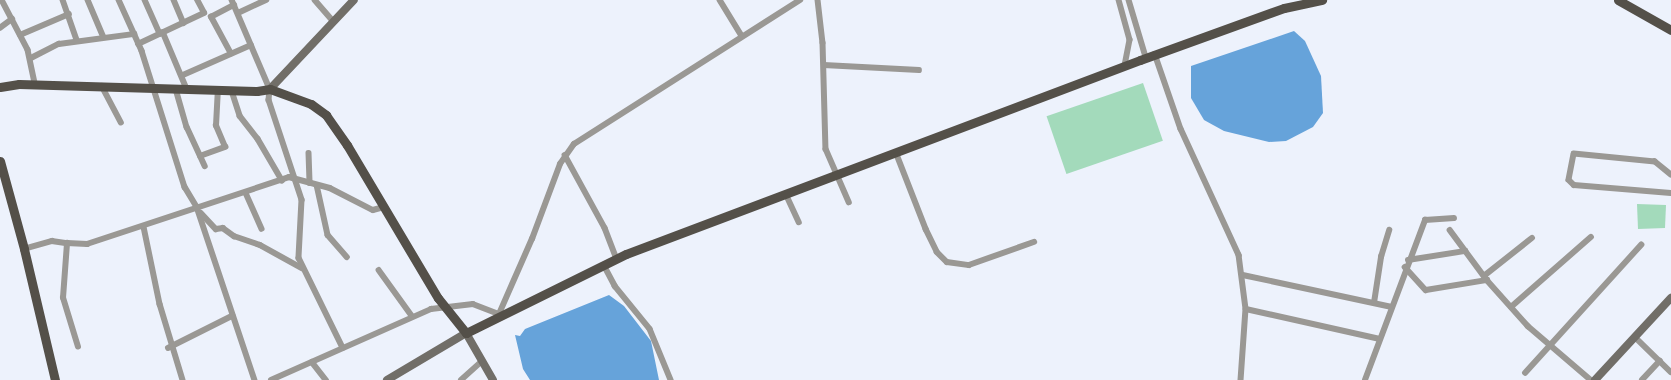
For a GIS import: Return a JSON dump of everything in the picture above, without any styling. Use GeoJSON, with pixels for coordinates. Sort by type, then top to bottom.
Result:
{"type":"FeatureCollection","features":[{"type":"Feature","properties":{"kind":"main road"},"geometry":{"type":"LineString","coordinates":[[270,89],[354,0]]}},
{"type":"Feature","properties":{"kind":"main road"},"geometry":{"type":"LineString","coordinates":[[388,380],[398,377],[499,314],[617,259],[1125,65],[1284,8],[1322,0]]}},
{"type":"Feature","properties":{"kind":"main road"},"geometry":{"type":"LineString","coordinates":[[1618,0],[1671,30]]}},
{"type":"Feature","properties":{"kind":"main road"},"geometry":{"type":"LineString","coordinates":[[0,87],[35,84],[232,91],[270,89],[311,104],[326,115],[446,308],[466,333],[493,380]]}},
{"type":"Feature","properties":{"kind":"main road"},"geometry":{"type":"LineString","coordinates":[[0,161],[24,248],[55,380]]}},
{"type":"Feature","properties":{"kind":"main road"},"geometry":{"type":"LineString","coordinates":[[1599,379],[1671,298]]}},
{"type":"Feature","properties":{"kind":"street"},"geometry":{"type":"LineString","coordinates":[[2,0],[31,58],[35,84]]}},
{"type":"Feature","properties":{"kind":"street"},"geometry":{"type":"LineString","coordinates":[[63,0],[77,40]]}},
{"type":"Feature","properties":{"kind":"street"},"geometry":{"type":"LineString","coordinates":[[88,0],[103,36]]}},
{"type":"Feature","properties":{"kind":"street"},"geometry":{"type":"LineString","coordinates":[[145,0],[183,75],[187,89]]}},
{"type":"Feature","properties":{"kind":"street"},"geometry":{"type":"LineString","coordinates":[[174,0],[184,23]]}},
{"type":"Feature","properties":{"kind":"street"},"geometry":{"type":"LineString","coordinates":[[138,44],[204,13],[197,0]]}},
{"type":"Feature","properties":{"kind":"street"},"geometry":{"type":"LineString","coordinates":[[238,13],[266,0]]}},
{"type":"Feature","properties":{"kind":"street"},"geometry":{"type":"LineString","coordinates":[[315,0],[334,22]]}},
{"type":"Feature","properties":{"kind":"street"},"geometry":{"type":"LineString","coordinates":[[720,0],[742,36]]}},
{"type":"Feature","properties":{"kind":"street"},"geometry":{"type":"LineString","coordinates":[[271,380],[412,316],[473,304],[499,314],[565,155],[574,144],[800,0]]}},
{"type":"Feature","properties":{"kind":"street"},"geometry":{"type":"LineString","coordinates":[[818,0],[824,65],[826,149],[849,202]]}},
{"type":"Feature","properties":{"kind":"street"},"geometry":{"type":"LineString","coordinates":[[1119,0],[1130,40],[1125,65]]}},
{"type":"Feature","properties":{"kind":"street"},"geometry":{"type":"LineString","coordinates":[[1129,0],[1181,129],[1229,229],[1243,275],[1246,309],[1241,380]]}},
{"type":"Feature","properties":{"kind":"street"},"geometry":{"type":"LineString","coordinates":[[121,1],[154,88],[185,187],[208,224],[216,229],[223,228],[234,236],[260,246],[302,268]]}},
{"type":"Feature","properties":{"kind":"street"},"geometry":{"type":"LineString","coordinates":[[231,54],[210,17],[233,3],[270,89],[269,100],[302,200],[298,248],[302,268],[343,348]]}},
{"type":"Feature","properties":{"kind":"street"},"geometry":{"type":"LineString","coordinates":[[20,35],[69,14]]}},
{"type":"Feature","properties":{"kind":"street"},"geometry":{"type":"LineString","coordinates":[[0,28],[12,19]]}},
{"type":"Feature","properties":{"kind":"street"},"geometry":{"type":"LineString","coordinates":[[0,20],[6,24]]}},
{"type":"Feature","properties":{"kind":"street"},"geometry":{"type":"LineString","coordinates":[[31,58],[59,44],[103,36],[134,34]]}},
{"type":"Feature","properties":{"kind":"street"},"geometry":{"type":"LineString","coordinates":[[183,75],[251,45]]}},
{"type":"Feature","properties":{"kind":"street"},"geometry":{"type":"LineString","coordinates":[[824,65],[919,70]]}},
{"type":"Feature","properties":{"kind":"street"},"geometry":{"type":"LineString","coordinates":[[102,86],[121,122]]}},
{"type":"Feature","properties":{"kind":"street"},"geometry":{"type":"LineString","coordinates":[[176,89],[186,127],[205,166]]}},
{"type":"Feature","properties":{"kind":"street"},"geometry":{"type":"LineString","coordinates":[[200,156],[225,147],[216,126],[218,90]]}},
{"type":"Feature","properties":{"kind":"street"},"geometry":{"type":"LineString","coordinates":[[232,91],[240,116],[258,139],[282,180]]}},
{"type":"Feature","properties":{"kind":"street"},"geometry":{"type":"LineString","coordinates":[[896,152],[926,230],[937,252],[947,262],[968,265],[1034,242]]}},
{"type":"Feature","properties":{"kind":"street"},"geometry":{"type":"LineString","coordinates":[[309,153],[310,183]]}},
{"type":"Feature","properties":{"kind":"street"},"geometry":{"type":"LineString","coordinates":[[1671,176],[1655,162],[1574,154],[1569,180],[1574,185],[1671,193]]}},
{"type":"Feature","properties":{"kind":"street"},"geometry":{"type":"LineString","coordinates":[[565,155],[571,161],[617,259]]}},
{"type":"Feature","properties":{"kind":"street"},"geometry":{"type":"LineString","coordinates":[[24,248],[52,241],[87,244],[144,227],[197,207],[282,180],[296,180],[317,185],[354,198],[373,210],[384,207]]}},
{"type":"Feature","properties":{"kind":"street"},"geometry":{"type":"LineString","coordinates":[[317,185],[328,235],[347,256]]}},
{"type":"Feature","properties":{"kind":"street"},"geometry":{"type":"LineString","coordinates":[[246,193],[262,229]]}},
{"type":"Feature","properties":{"kind":"street"},"geometry":{"type":"LineString","coordinates":[[786,194],[799,222]]}},
{"type":"Feature","properties":{"kind":"street"},"geometry":{"type":"LineString","coordinates":[[197,207],[255,380]]}},
{"type":"Feature","properties":{"kind":"street"},"geometry":{"type":"LineString","coordinates":[[1365,380],[1405,267],[1425,220],[1454,218]]}},
{"type":"Feature","properties":{"kind":"street"},"geometry":{"type":"LineString","coordinates":[[144,227],[170,347],[183,380]]}},
{"type":"Feature","properties":{"kind":"street"},"geometry":{"type":"LineString","coordinates":[[1374,303],[1380,258],[1389,230]]}},
{"type":"Feature","properties":{"kind":"street"},"geometry":{"type":"LineString","coordinates":[[1450,230],[1485,278],[1511,307],[1549,344],[1591,380]]}},
{"type":"Feature","properties":{"kind":"street"},"geometry":{"type":"LineString","coordinates":[[1511,307],[1591,237]]}},
{"type":"Feature","properties":{"kind":"street"},"geometry":{"type":"LineString","coordinates":[[1405,267],[1426,290],[1485,278],[1532,238]]}},
{"type":"Feature","properties":{"kind":"street"},"geometry":{"type":"LineString","coordinates":[[67,243],[62,298],[78,347]]}},
{"type":"Feature","properties":{"kind":"street"},"geometry":{"type":"LineString","coordinates":[[1526,373],[1549,344],[1642,245]]}},
{"type":"Feature","properties":{"kind":"street"},"geometry":{"type":"LineString","coordinates":[[1408,260],[1465,251]]}},
{"type":"Feature","properties":{"kind":"street"},"geometry":{"type":"LineString","coordinates":[[604,265],[615,286],[650,329],[671,380]]}},
{"type":"Feature","properties":{"kind":"street"},"geometry":{"type":"LineString","coordinates":[[379,270],[412,316]]}},
{"type":"Feature","properties":{"kind":"street"},"geometry":{"type":"LineString","coordinates":[[1243,275],[1392,307]]}},
{"type":"Feature","properties":{"kind":"street"},"geometry":{"type":"LineString","coordinates":[[1246,309],[1380,339]]}},
{"type":"Feature","properties":{"kind":"street"},"geometry":{"type":"LineString","coordinates":[[170,347],[232,316]]}},
{"type":"Feature","properties":{"kind":"street"},"geometry":{"type":"LineString","coordinates":[[1635,337],[1671,372]]}},
{"type":"Feature","properties":{"kind":"street"},"geometry":{"type":"LineString","coordinates":[[461,380],[482,361]]}},
{"type":"Feature","properties":{"kind":"street"},"geometry":{"type":"LineString","coordinates":[[1642,380],[1660,361]]}},
{"type":"Feature","properties":{"kind":"street"},"geometry":{"type":"LineString","coordinates":[[312,362],[326,380]]}},
{"type":"Feature","properties":{"kind":"green space"},"geometry":{"type":"Polygon","coordinates":[[[1143,83],[1163,141],[1066,174],[1047,116],[1143,83]]]}},
{"type":"Feature","properties":{"kind":"green space"},"geometry":{"type":"Polygon","coordinates":[[[1637,204],[1666,205],[1665,228],[1638,229],[1637,204]]]}},
{"type":"Feature","properties":{"kind":"water"},"geometry":{"type":"Polygon","coordinates":[[[1294,31],[1305,41],[1321,76],[1323,113],[1313,127],[1286,141],[1269,142],[1224,131],[1204,120],[1191,98],[1191,66],[1294,31]]]}},
{"type":"Feature","properties":{"kind":"water"},"geometry":{"type":"Polygon","coordinates":[[[609,295],[624,306],[651,341],[659,380],[530,380],[523,369],[515,335],[520,336],[525,329],[609,295]]]}}]}
